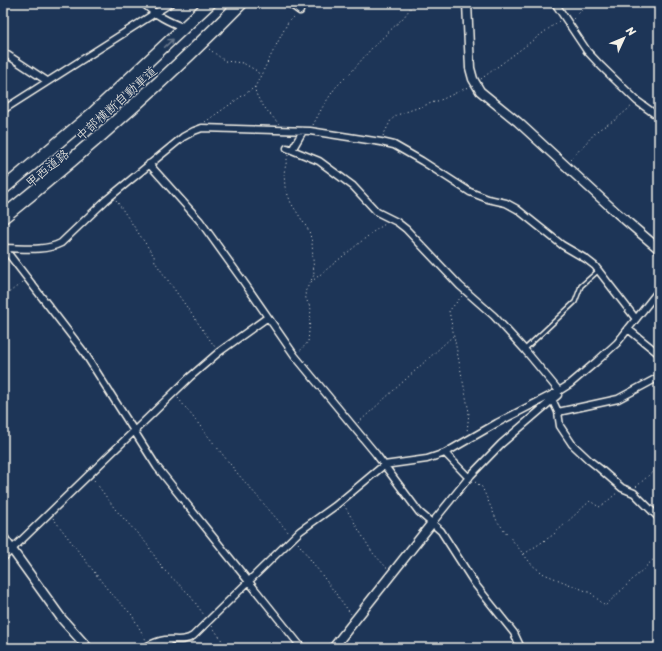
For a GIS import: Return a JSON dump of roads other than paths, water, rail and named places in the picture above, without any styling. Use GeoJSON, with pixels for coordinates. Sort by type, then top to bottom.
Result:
{"type":"FeatureCollection","features":[{"type":"Feature","properties":{"kind":"highway","name":"甲西道路"},"geometry":{"type":"LineString","coordinates":[[3,189],[93,113],[210,3]]}},
{"type":"Feature","properties":{"kind":"highway","name":"中部横断自動車道"},"geometry":{"type":"LineString","coordinates":[[3,210],[79,148],[190,46],[234,3]]}},
{"type":"Feature","properties":{"kind":"highway","name":"中部横断自動車道"},"geometry":{"type":"LineString","coordinates":[[3,217],[82,152],[141,99],[211,34],[241,3]]}},
{"type":"Feature","properties":{"kind":"highway","name":"甲西道路"},"geometry":{"type":"LineString","coordinates":[[3,223],[71,166],[205,45],[247,3]]}},
{"type":"Feature","properties":{"kind":"street"},"geometry":{"type":"LineString","coordinates":[[143,3],[154,14],[166,21],[184,28]]}},
{"type":"Feature","properties":{"kind":"street"},"geometry":{"type":"LineString","coordinates":[[3,110],[171,3]]}},
{"type":"Feature","properties":{"kind":"street"},"geometry":{"type":"LineString","coordinates":[[289,3],[300,11]]}},
{"type":"Feature","properties":{"kind":"street"},"geometry":{"type":"LineString","coordinates":[[468,3],[470,68],[473,79],[480,92],[518,122],[617,213],[659,249]]}},
{"type":"Feature","properties":{"kind":"street"},"geometry":{"type":"LineString","coordinates":[[555,3],[587,51],[606,72],[638,101],[659,117]]}},
{"type":"Feature","properties":{"kind":"street"},"geometry":{"type":"LineString","coordinates":[[3,52],[48,81]]}},
{"type":"Feature","properties":{"kind":"street"},"geometry":{"type":"LineString","coordinates":[[4,248],[41,249],[52,247],[61,243],[149,164],[182,137],[194,131],[202,128],[310,131],[394,145],[422,160],[470,192],[488,199],[506,203],[517,209],[562,245],[586,259],[598,271],[636,320]]}},
{"type":"Feature","properties":{"kind":"street"},"geometry":{"type":"LineString","coordinates":[[303,131],[289,149],[319,161],[352,186],[377,212],[397,222],[406,229],[466,291],[494,316],[559,391]]}},
{"type":"Feature","properties":{"kind":"street"},"geometry":{"type":"LineString","coordinates":[[149,164],[200,221],[295,356],[384,465],[419,512],[441,532],[475,584],[514,633],[521,648]]}},
{"type":"Feature","properties":{"kind":"street"},"geometry":{"type":"LineString","coordinates":[[4,248],[84,352],[157,467],[302,648]]}},
{"type":"Feature","properties":{"kind":"street"},"geometry":{"type":"LineString","coordinates":[[146,647],[165,640],[188,640],[294,538],[384,465],[427,459],[446,453],[467,440],[551,398],[570,384],[617,343],[659,290]]}},
{"type":"Feature","properties":{"kind":"street"},"geometry":{"type":"LineString","coordinates":[[3,558],[190,377],[219,352],[268,317]]}},
{"type":"Feature","properties":{"kind":"street"},"geometry":{"type":"LineString","coordinates":[[628,329],[659,354]]}},
{"type":"Feature","properties":{"kind":"street"},"geometry":{"type":"LineString","coordinates":[[558,412],[618,399],[659,377]]}},
{"type":"Feature","properties":{"kind":"street"},"geometry":{"type":"LineString","coordinates":[[333,648],[469,478],[502,444],[551,398],[570,384]]}},
{"type":"Feature","properties":{"kind":"street"},"geometry":{"type":"LineString","coordinates":[[551,398],[558,412],[560,426],[572,444],[588,460],[622,488],[632,492],[659,518]]}},
{"type":"Feature","properties":{"kind":"street"},"geometry":{"type":"LineString","coordinates":[[446,453],[469,478]]}},
{"type":"Feature","properties":{"kind":"street"},"geometry":{"type":"LineString","coordinates":[[3,537],[62,619],[88,648]]}},
{"type":"Feature","properties":{"kind":"street"},"geometry":{"type":"LineString","coordinates":[[165,640],[170,648]]}},
{"type":"Feature","properties":{"kind":"lane"},"geometry":{"type":"LineString","coordinates":[[525,350],[575,302],[581,286],[598,271]]}}]}
